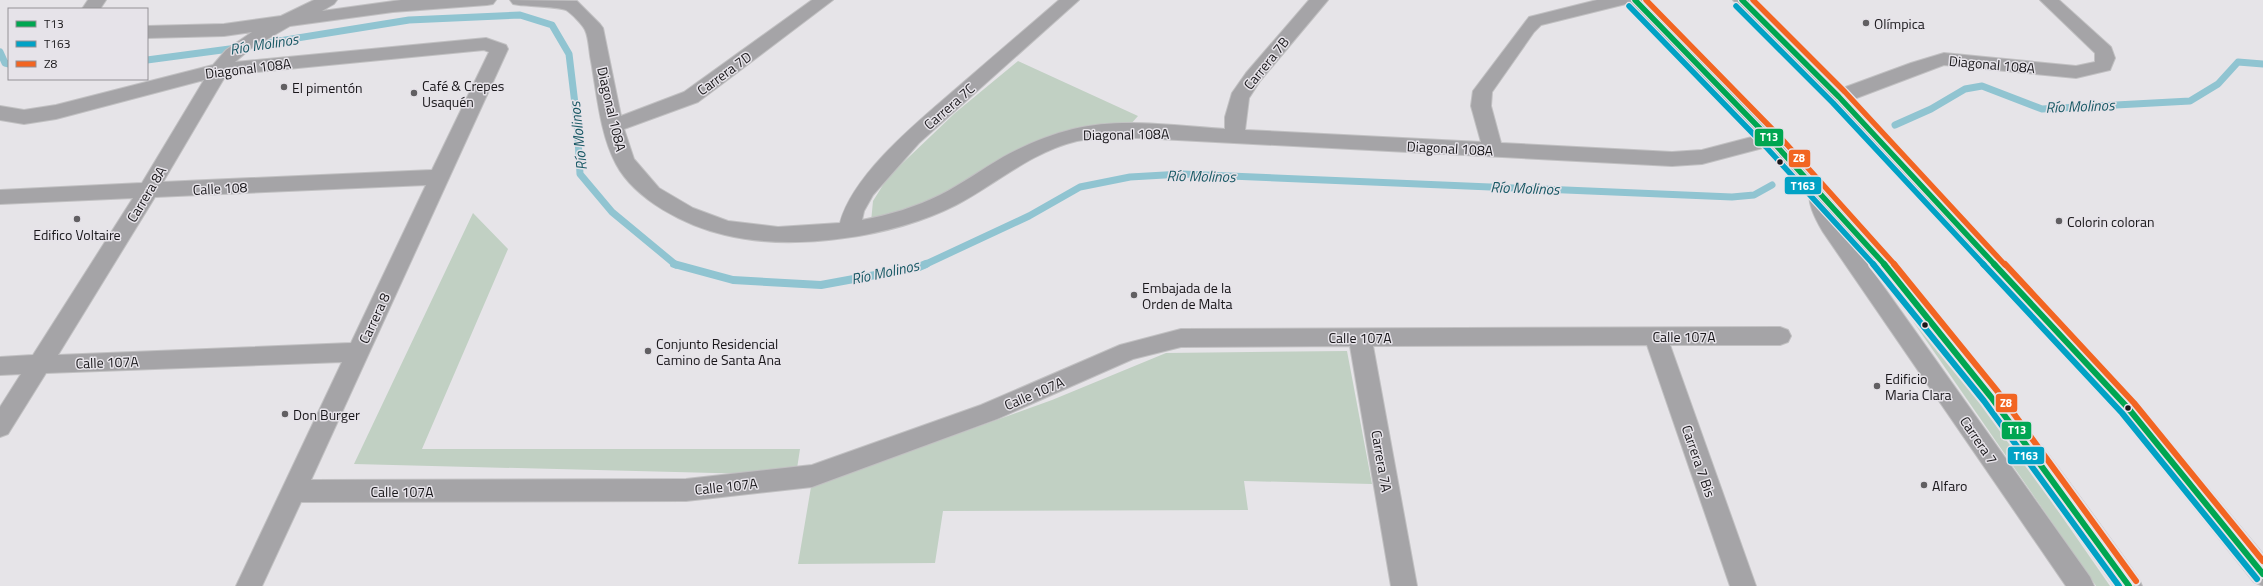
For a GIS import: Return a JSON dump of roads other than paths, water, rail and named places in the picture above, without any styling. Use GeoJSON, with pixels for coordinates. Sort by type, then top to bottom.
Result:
{"type":"FeatureCollection","features":[{"type":"Feature","properties":{"kind":"main road"},"geometry":{"type":"LineString","coordinates":[[1635,0],[1771,139],[1819,191],[1945,339],[2029,446],[2129,586]]}},
{"type":"Feature","properties":{"kind":"main road"},"geometry":{"type":"LineString","coordinates":[[1742,0],[1839,97],[2128,408],[2263,574]]}},
{"type":"Feature","properties":{"kind":"street","name":"Carrera 8A"},"geometry":{"type":"LineString","coordinates":[[0,427],[148,191],[231,54],[263,33],[328,0]]}},
{"type":"Feature","properties":{"kind":"street"},"geometry":{"type":"LineString","coordinates":[[148,32],[224,30],[289,21],[387,3],[487,0]]}},
{"type":"Feature","properties":{"kind":"street","name":"Diagonal 108A"},"geometry":{"type":"LineString","coordinates":[[519,0],[574,2],[594,28],[613,126],[625,162],[652,193],[686,213],[726,228],[778,235],[849,230],[913,214],[948,200],[1010,162],[1041,147],[1075,135],[1108,131],[1140,131],[1493,150],[1688,158],[1721,153],[1771,139]]}},
{"type":"Feature","properties":{"kind":"street","name":"Carrera 7D"},"geometry":{"type":"LineString","coordinates":[[613,126],[674,105],[691,97],[824,0]]}},
{"type":"Feature","properties":{"kind":"street","name":"Carrera 7C"},"geometry":{"type":"LineString","coordinates":[[849,230],[854,211],[866,190],[912,138],[1070,0]]}},
{"type":"Feature","properties":{"kind":"street","name":"Carrera 7B"},"geometry":{"type":"LineString","coordinates":[[1235,136],[1235,117],[1239,98],[1253,77],[1319,0]]}},
{"type":"Feature","properties":{"kind":"street"},"geometry":{"type":"LineString","coordinates":[[1493,150],[1481,106],[1483,91],[1528,28],[1535,21],[1544,18],[1620,0]]}},
{"type":"Feature","properties":{"kind":"street","name":"Diagonal 108A"},"geometry":{"type":"LineString","coordinates":[[1839,97],[1869,88],[1930,62],[1944,59],[2076,72],[2103,66],[2106,58],[2104,51],[2049,0]]}},
{"type":"Feature","properties":{"kind":"street","name":"Diagonal 108A"},"geometry":{"type":"LineString","coordinates":[[0,113],[24,117],[56,112],[220,70],[486,44],[499,49]]}},
{"type":"Feature","properties":{"kind":"street","name":"Carrera 8"},"geometry":{"type":"LineString","coordinates":[[249,586],[499,49]]}},
{"type":"Feature","properties":{"kind":"street","name":"Calle 108"},"geometry":{"type":"LineString","coordinates":[[0,197],[440,177]]}},
{"type":"Feature","properties":{"kind":"street","name":"Carrera 7"},"geometry":{"type":"LineString","coordinates":[[1819,191],[1822,208],[1830,227],[2081,586]]}},
{"type":"Feature","properties":{"kind":"street","name":"Carrera 7 Bis"},"geometry":{"type":"LineString","coordinates":[[1655,336],[1742,586]]}},
{"type":"Feature","properties":{"kind":"street","name":"Calle 107A"},"geometry":{"type":"LineString","coordinates":[[294,491],[686,490],[812,476],[989,412],[1128,351],[1181,338],[1780,336]]}},
{"type":"Feature","properties":{"kind":"street","name":"Carrera 7A"},"geometry":{"type":"LineString","coordinates":[[1360,337],[1404,586]]}},
{"type":"Feature","properties":{"kind":"street","name":"Calle 107A"},"geometry":{"type":"LineString","coordinates":[[0,366],[358,352]]}},
{"type":"Feature","properties":{"kind":"waterway","name":"Río Molinos"},"geometry":{"type":"LineString","coordinates":[[248,46],[409,20],[520,15],[552,25],[569,54],[577,121],[580,174],[612,212],[675,264]]}},
{"type":"Feature","properties":{"kind":"waterway","name":"Río Molinos"},"geometry":{"type":"LineString","coordinates":[[148,60],[237,48]]}},
{"type":"Feature","properties":{"kind":"waterway","name":"Río Molinos"},"geometry":{"type":"LineString","coordinates":[[0,52],[5,63],[8,64]]}},
{"type":"Feature","properties":{"kind":"waterway","name":"Río Molinos"},"geometry":{"type":"LineString","coordinates":[[1895,125],[1931,109],[1965,89],[1982,86],[2042,109],[2190,101],[2218,84],[2238,62],[2263,64]]}},
{"type":"Feature","properties":{"kind":"waterway","name":"Río Molinos"},"geometry":{"type":"LineString","coordinates":[[924,265],[1029,216],[1080,187],[1130,177],[1182,174],[1732,197],[1754,195],[1772,185]]}},
{"type":"Feature","properties":{"kind":"waterway","name":"Río Molinos"},"geometry":{"type":"LineString","coordinates":[[675,264],[733,280],[821,285],[919,267],[926,264]]}},
{"type":"Feature","properties":{"kind":"place","name":"Olímpica"},"geometry":{"type":"Point","coordinates":[1866,23]}},
{"type":"Feature","properties":{"kind":"place","name":"El pimentón"},"geometry":{"type":"Point","coordinates":[284,87]}},
{"type":"Feature","properties":{"kind":"place","name":"Café & Crepes Usaquén"},"geometry":{"type":"Point","coordinates":[414,93]}},
{"type":"Feature","properties":{"kind":"place","name":"Edifico Voltaire"},"geometry":{"type":"Point","coordinates":[77,219]}},
{"type":"Feature","properties":{"kind":"place","name":"Colorin coloran"},"geometry":{"type":"Point","coordinates":[2059,221]}},
{"type":"Feature","properties":{"kind":"place","name":"Embajada de la Orden de Malta"},"geometry":{"type":"Point","coordinates":[1134,295]}},
{"type":"Feature","properties":{"kind":"place","name":"Conjunto Residencial Camino de Santa Ana"},"geometry":{"type":"Point","coordinates":[648,351]}},
{"type":"Feature","properties":{"kind":"place","name":"Edificio Maria Clara"},"geometry":{"type":"Point","coordinates":[1877,386]}},
{"type":"Feature","properties":{"kind":"place","name":"Don Burger"},"geometry":{"type":"Point","coordinates":[285,414]}},
{"type":"Feature","properties":{"kind":"place","name":"Alfaro"},"geometry":{"type":"Point","coordinates":[1924,485]}}]}
